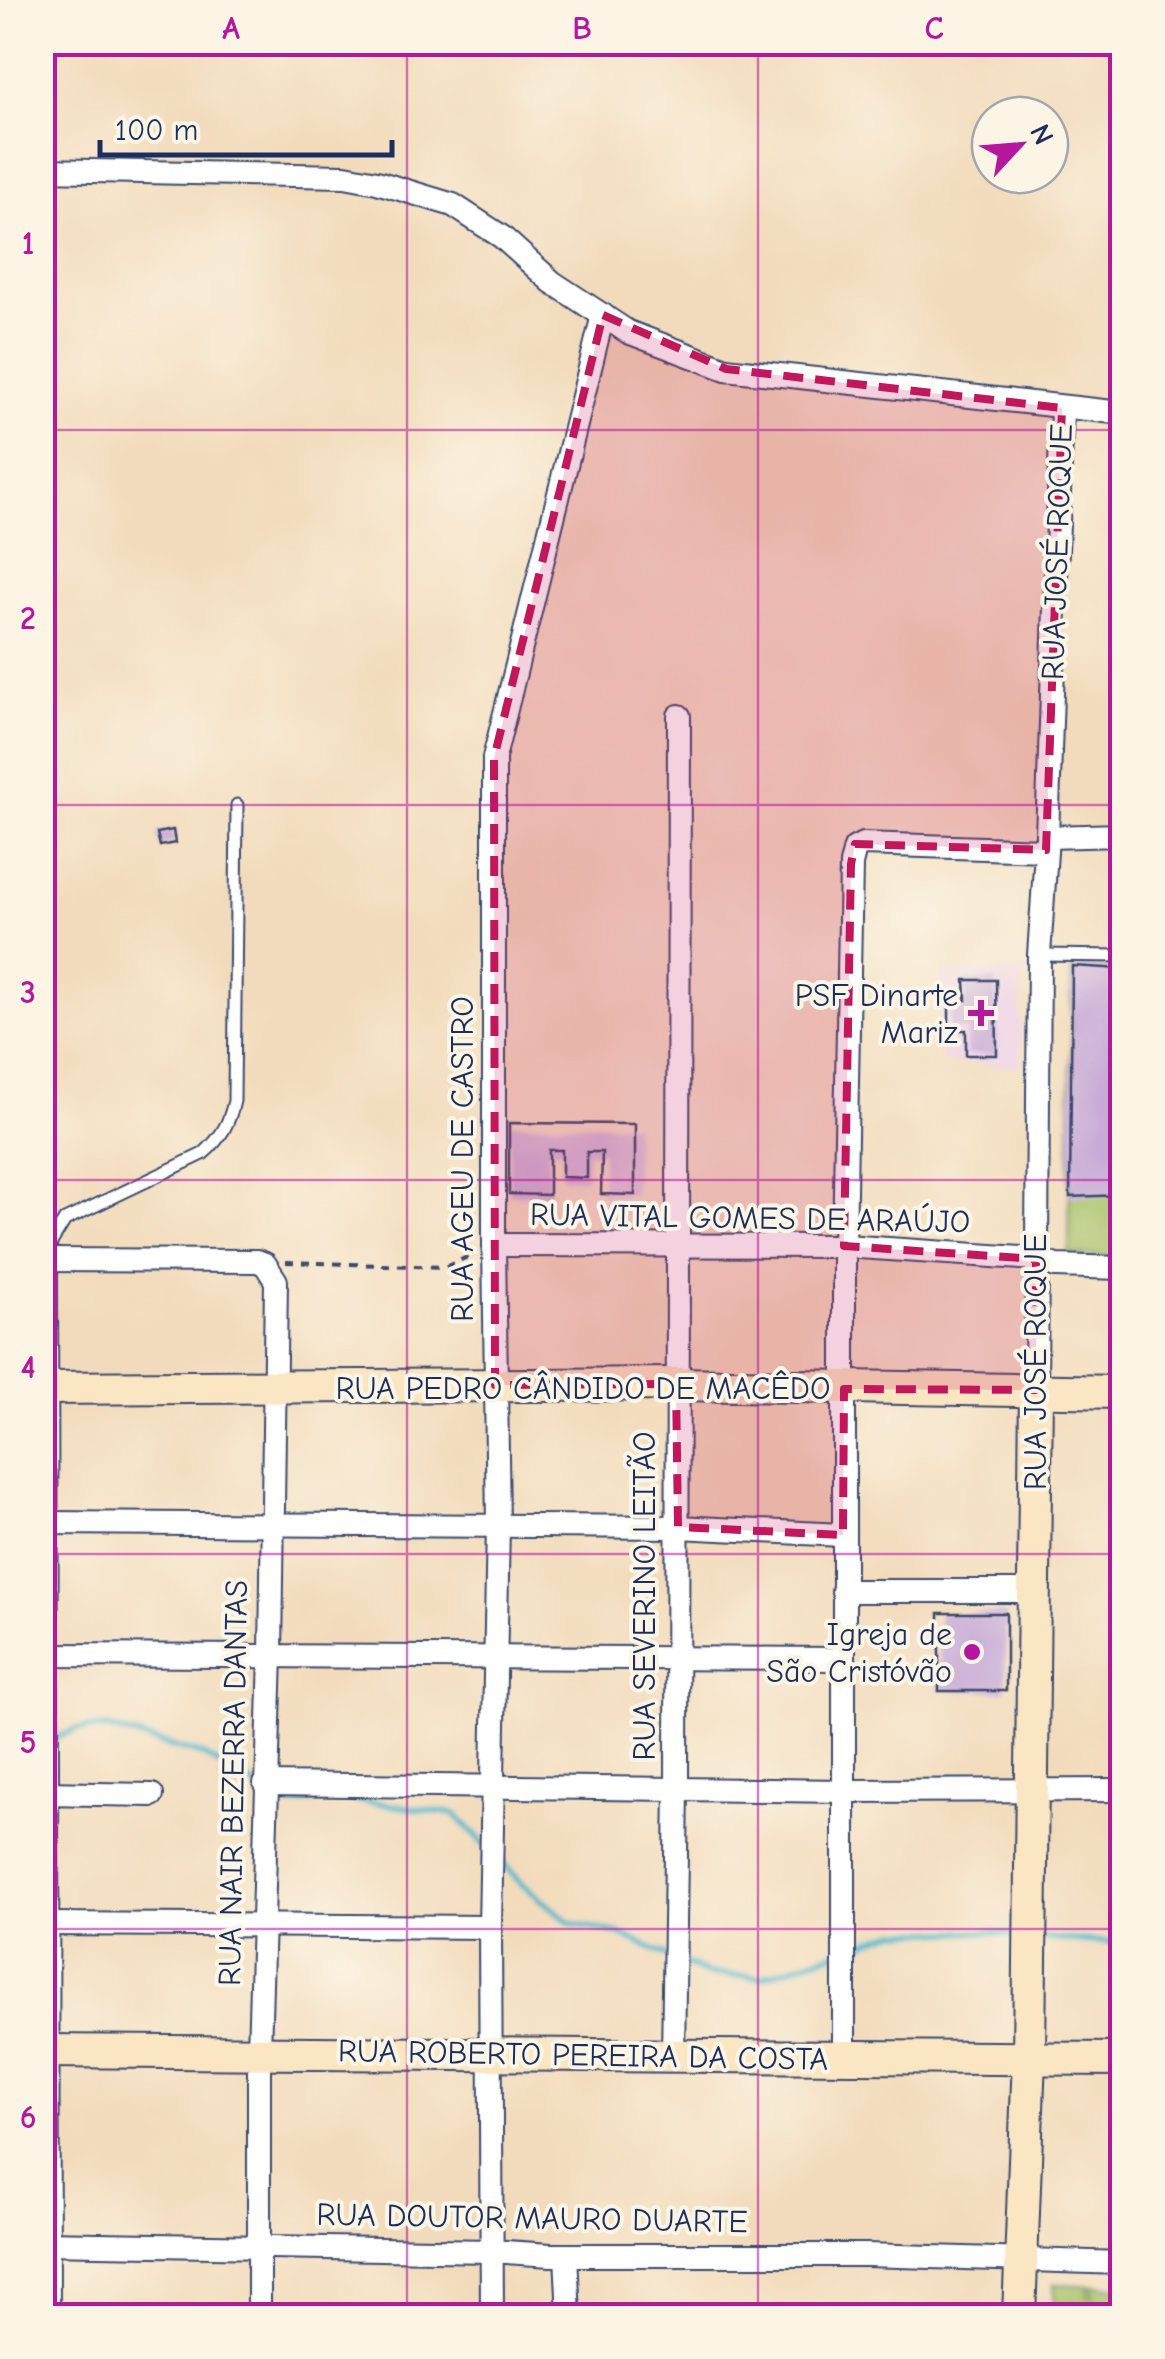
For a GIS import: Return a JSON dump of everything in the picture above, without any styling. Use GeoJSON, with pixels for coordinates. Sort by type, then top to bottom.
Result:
{"type":"FeatureCollection","features":[{"type":"Feature","properties":{"kind":"street"},"geometry":{"type":"LineString","coordinates":[[42,170],[345,176],[377,182],[453,205],[502,237],[552,282],[628,332],[726,369],[1122,413]]}},
{"type":"Feature","properties":{"kind":"street","name":"RUA AGEU DE CASTRO"},"geometry":{"type":"LineString","coordinates":[[492,2316],[490,1927],[498,1526],[494,758],[603,315]]}},
{"type":"Feature","properties":{"kind":"street","name":"RUA JOSÉ ROQUE"},"geometry":{"type":"LineString","coordinates":[[1019,2316],[1028,2057],[1039,955],[1062,408]]}},
{"type":"Feature","properties":{"kind":"street","name":"RUA SEVERINO LEITÃO"},"geometry":{"type":"LineString","coordinates":[[673,2057],[679,716]]}},
{"type":"Feature","properties":{"kind":"street"},"geometry":{"type":"LineString","coordinates":[[844,2058],[844,1246],[850,864],[855,848],[863,844],[1046,843],[1122,834]]}},
{"type":"Feature","properties":{"kind":"street","name":"RUA VITAL GOMES DE ARAÚJO"},"geometry":{"type":"LineString","coordinates":[[494,1245],[844,1246],[1036,1259],[1056,1266],[1122,1268]]}},
{"type":"Feature","properties":{"kind":"street"},"geometry":{"type":"LineString","coordinates":[[48,2316],[44,2243],[44,1260],[257,1262]]}},
{"type":"Feature","properties":{"kind":"street","name":"RUA NAIR BEZERRA DANTAS"},"geometry":{"type":"LineString","coordinates":[[257,1262],[265,1264],[272,1273],[278,1294],[259,2050],[259,2316]]}},
{"type":"Feature","properties":{"kind":"street","name":"RUA PEDRO CÂNDIDO DE MACÊDO"},"geometry":{"type":"LineString","coordinates":[[44,1388],[676,1384],[1122,1392]]}},
{"type":"Feature","properties":{"kind":"street"},"geometry":{"type":"LineString","coordinates":[[45,1523],[678,1527],[843,1535]]}},
{"type":"Feature","properties":{"kind":"street"},"geometry":{"type":"LineString","coordinates":[[843,1591],[1033,1591]]}},
{"type":"Feature","properties":{"kind":"street"},"geometry":{"type":"LineString","coordinates":[[44,1655],[842,1659]]}},
{"type":"Feature","properties":{"kind":"street"},"geometry":{"type":"LineString","coordinates":[[265,1784],[1122,1790]]}},
{"type":"Feature","properties":{"kind":"street"},"geometry":{"type":"LineString","coordinates":[[44,1793],[152,1795]]}},
{"type":"Feature","properties":{"kind":"street"},"geometry":{"type":"LineString","coordinates":[[47,1924],[490,1927]]}},
{"type":"Feature","properties":{"kind":"street","name":"RUA ROBERTO PEREIRA DA COSTA"},"geometry":{"type":"LineString","coordinates":[[44,2051],[1122,2060]]}},
{"type":"Feature","properties":{"kind":"street","name":"RUA DOUTOR MAURO DUARTE"},"geometry":{"type":"LineString","coordinates":[[44,2243],[1122,2262]]}},
{"type":"Feature","properties":{"kind":"street"},"geometry":{"type":"LineString","coordinates":[[566,2255],[569,2316]]}},
{"type":"Feature","properties":{"kind":"lane"},"geometry":{"type":"LineString","coordinates":[[44,1260],[65,1220],[203,1154],[219,1140],[229,1122],[234,1101],[236,804]]}},
{"type":"Feature","properties":{"kind":"lane"},"geometry":{"type":"LineString","coordinates":[[1039,955],[1122,956]]}},
{"type":"Feature","properties":{"kind":"path"},"geometry":{"type":"LineString","coordinates":[[257,1262],[445,1267],[494,1245]]}},
{"type":"Feature","properties":{"kind":"highlighted area"},"geometry":{"type":"Polygon","coordinates":[[[603,315],[726,369],[1062,408],[1046,850],[855,844],[851,864],[844,1246],[1036,1259],[1036,1390],[844,1389],[843,1535],[678,1527],[676,1384],[495,1385],[494,758],[603,315]]]}},
{"type":"Feature","properties":{"kind":"shaded area","name":"PSF Dinarte Mariz"},"geometry":{"type":"Polygon","coordinates":[[[942,972],[1021,972],[1021,1066],[941,1061],[942,972]]]}},
{"type":"Feature","properties":{"kind":"green space"},"geometry":{"type":"Polygon","coordinates":[[[1072,966],[1122,968],[1122,1257],[1069,1255],[1072,966]]]}},
{"type":"Feature","properties":{"kind":"green space"},"geometry":{"type":"Polygon","coordinates":[[[1054,2284],[1122,2287],[1122,2316],[1055,2316],[1054,2284]]]}},
{"type":"Feature","properties":{"kind":"building"},"geometry":{"type":"Polygon","coordinates":[[[173,830],[175,843],[160,846],[157,833],[173,830]]]}},
{"type":"Feature","properties":{"kind":"building"},"geometry":{"type":"Polygon","coordinates":[[[1072,966],[1122,969],[1122,1195],[1070,1197],[1072,966]]]}},
{"type":"Feature","properties":{"kind":"building"},"geometry":{"type":"Polygon","coordinates":[[[965,980],[996,980],[997,1055],[966,1055],[966,1030],[949,1030],[949,1000],[966,1000],[965,980]]]}},
{"type":"Feature","properties":{"kind":"building"},"geometry":{"type":"Polygon","coordinates":[[[509,1123],[635,1124],[635,1195],[601,1194],[602,1152],[587,1152],[587,1178],[562,1177],[562,1150],[549,1150],[549,1195],[509,1194],[509,1123]]]}},
{"type":"Feature","properties":{"kind":"building","name":"Igreja de São Cristóvão"},"geometry":{"type":"Polygon","coordinates":[[[939,1613],[1006,1613],[1006,1691],[939,1691],[939,1613]]]}},
{"type":"Feature","properties":{"kind":"waterway"},"geometry":{"type":"LineString","coordinates":[[51,1739],[78,1729],[107,1728],[203,1755],[259,1788]]}},
{"type":"Feature","properties":{"kind":"waterway"},"geometry":{"type":"LineString","coordinates":[[274,1796],[288,1805],[334,1797],[455,1814],[485,1845]]}},
{"type":"Feature","properties":{"kind":"waterway"},"geometry":{"type":"LineString","coordinates":[[497,1857],[522,1884],[571,1923],[619,1934],[668,1956]]}},
{"type":"Feature","properties":{"kind":"waterway"},"geometry":{"type":"LineString","coordinates":[[680,1961],[708,1974],[762,1977],[896,1932],[991,1932],[1022,1936]]}},
{"type":"Feature","properties":{"kind":"waterway"},"geometry":{"type":"LineString","coordinates":[[1039,1938],[1122,1943]]}},
{"type":"Feature","properties":{"kind":"place","name":"PSF Dinarte Mariz"},"geometry":{"type":"Point","coordinates":[981,1013]}},
{"type":"Feature","properties":{"kind":"place","name":"Igreja de São Cristóvão"},"geometry":{"type":"Point","coordinates":[972,1652]}}]}
